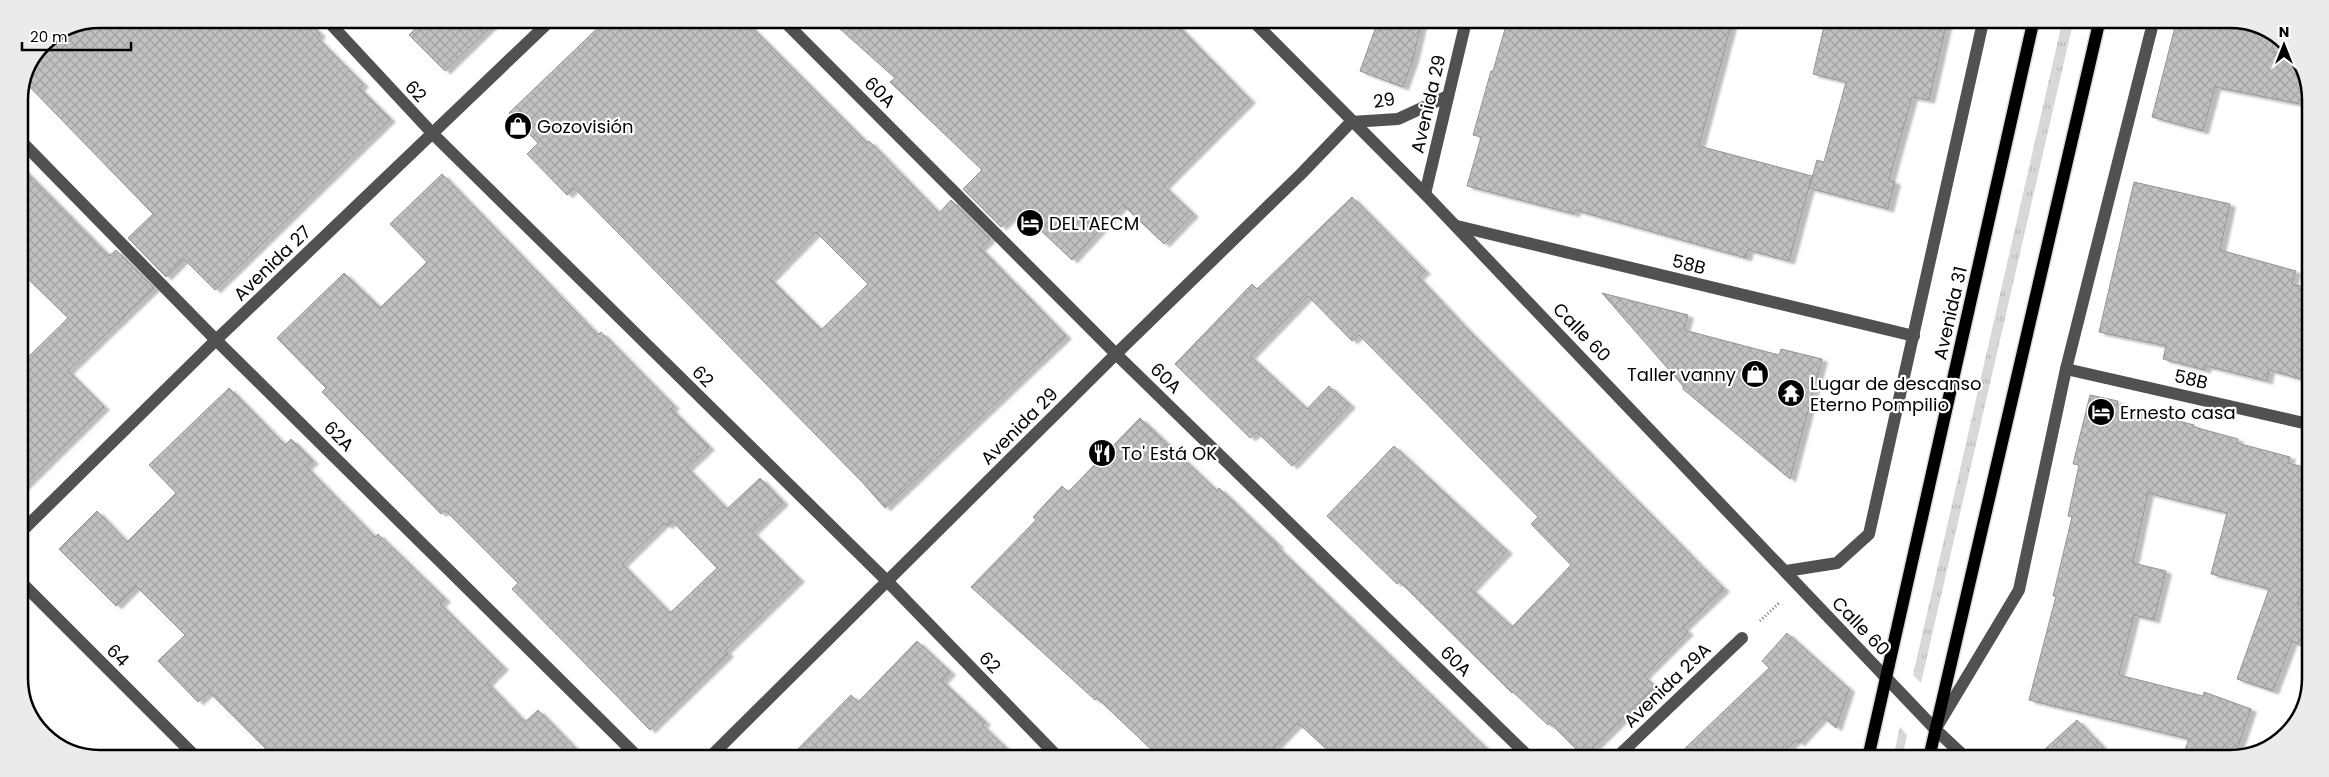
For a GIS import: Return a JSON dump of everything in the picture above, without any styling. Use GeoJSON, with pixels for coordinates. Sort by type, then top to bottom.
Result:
{"type":"FeatureCollection","features":[{"type":"Feature","properties":{"kind":"main road","name":"Avenida 31"},"geometry":{"type":"LineString","coordinates":[[1870,750],[2032,28]]}},
{"type":"Feature","properties":{"kind":"main road"},"geometry":{"type":"LineString","coordinates":[[1931,750],[2098,28]]}},
{"type":"Feature","properties":{"kind":"street","name":"62"},"geometry":{"type":"LineString","coordinates":[[334,28],[432,134],[887,581],[1051,750]]}},
{"type":"Feature","properties":{"kind":"street","name":"Avenida 27"},"geometry":{"type":"LineString","coordinates":[[28,525],[216,340],[543,28]]}},
{"type":"Feature","properties":{"kind":"street","name":"60A"},"geometry":{"type":"LineString","coordinates":[[792,28],[1116,354],[1522,750]]}},
{"type":"Feature","properties":{"kind":"street","name":"Calle 60"},"geometry":{"type":"LineString","coordinates":[[1260,28],[1456,226],[1886,678],[1957,750]]}},
{"type":"Feature","properties":{"kind":"street","name":"Avenida 29"},"geometry":{"type":"LineString","coordinates":[[1425,194],[1464,28]]}},
{"type":"Feature","properties":{"kind":"street","name":"Avenida 31"},"geometry":{"type":"LineString","coordinates":[[1786,571],[1837,563],[1869,534],[1982,28]]}},
{"type":"Feature","properties":{"kind":"street"},"geometry":{"type":"LineString","coordinates":[[1935,729],[2019,590],[2066,369],[2152,28]]}},
{"type":"Feature","properties":{"kind":"street","name":"29"},"geometry":{"type":"LineString","coordinates":[[1351,122],[1398,119],[1448,96]]}},
{"type":"Feature","properties":{"kind":"street","name":"Avenida 29"},"geometry":{"type":"LineString","coordinates":[[717,750],[1116,354],[1301,174],[1351,122]]}},
{"type":"Feature","properties":{"kind":"street","name":"62A"},"geometry":{"type":"LineString","coordinates":[[28,148],[216,340],[631,750]]}},
{"type":"Feature","properties":{"kind":"street","name":"58B"},"geometry":{"type":"LineString","coordinates":[[1456,226],[1914,336]]}},
{"type":"Feature","properties":{"kind":"street","name":"58B"},"geometry":{"type":"LineString","coordinates":[[2066,369],[2302,423]]}},
{"type":"Feature","properties":{"kind":"street","name":"64"},"geometry":{"type":"LineString","coordinates":[[28,589],[189,750]]}},
{"type":"Feature","properties":{"kind":"street","name":"Avenida 29A"},"geometry":{"type":"LineString","coordinates":[[1624,750],[1742,638]]}},
{"type":"Feature","properties":{"kind":"path"},"geometry":{"type":"LineString","coordinates":[[1742,638],[1798,585]]}},
{"type":"Feature","properties":{"kind":"green space"},"geometry":{"type":"Polygon","coordinates":[[[2061,28],[2072,28],[1921,683],[1913,675],[2061,28]]]}},
{"type":"Feature","properties":{"kind":"green space"},"geometry":{"type":"Polygon","coordinates":[[[1900,727],[1907,735],[1904,750],[1895,750],[1900,727]]]}},
{"type":"Feature","properties":{"kind":"building"},"geometry":{"type":"Polygon","coordinates":[[[100,28],[314,28],[320,34],[317,38],[363,84],[359,88],[390,119],[215,290],[184,259],[166,277],[128,238],[153,214],[29,86],[33,72],[40,60],[49,49],[72,33],[100,28]]]}},
{"type":"Feature","properties":{"kind":"building"},"geometry":{"type":"Polygon","coordinates":[[[416,28],[489,28],[445,71],[409,35],[416,28]]]}},
{"type":"Feature","properties":{"kind":"building"},"geometry":{"type":"Polygon","coordinates":[[[598,28],[752,28],[867,143],[869,141],[939,213],[951,200],[990,239],[980,248],[1066,336],[885,508],[862,482],[574,188],[567,195],[527,154],[538,143],[509,113],[598,28]],[[816,232],[770,279],[821,330],[868,284],[816,232]]]}},
{"type":"Feature","properties":{"kind":"building"},"geometry":{"type":"Polygon","coordinates":[[[839,28],[1180,28],[1250,100],[1164,186],[1193,214],[1164,244],[1123,205],[1072,260],[1019,210],[1001,227],[963,189],[982,170],[890,82],[895,78],[839,28]]]}},
{"type":"Feature","properties":{"kind":"building"},"geometry":{"type":"Polygon","coordinates":[[[1375,28],[1420,28],[1413,59],[1403,87],[1360,71],[1375,28]]]}},
{"type":"Feature","properties":{"kind":"building"},"geometry":{"type":"Polygon","coordinates":[[[1505,28],[1730,28],[1699,146],[1812,176],[1789,261],[1748,250],[1746,258],[1575,210],[1574,214],[1467,186],[1481,137],[1473,135],[1491,71],[1493,71],[1505,28]]]}},
{"type":"Feature","properties":{"kind":"building"},"geometry":{"type":"Polygon","coordinates":[[[1824,28],[1946,28],[1929,100],[1912,97],[1889,180],[1895,182],[1888,209],[1809,188],[1817,160],[1824,162],[1846,82],[1813,74],[1824,28]]]}},
{"type":"Feature","properties":{"kind":"building"},"geometry":{"type":"Polygon","coordinates":[[[2175,28],[2229,28],[2253,31],[2273,42],[2273,52],[2286,55],[2298,76],[2301,104],[2215,87],[2203,131],[2152,117],[2175,28]]]}},
{"type":"Feature","properties":{"kind":"building"},"geometry":{"type":"Polygon","coordinates":[[[28,174],[109,256],[116,250],[154,288],[68,371],[104,407],[28,482],[28,357],[68,318],[28,279],[28,174]]]}},
{"type":"Feature","properties":{"kind":"building"},"geometry":{"type":"Polygon","coordinates":[[[442,174],[598,335],[601,332],[674,406],[671,409],[709,447],[687,468],[727,509],[760,478],[783,502],[752,532],[799,579],[725,651],[728,654],[650,730],[512,589],[518,583],[445,510],[441,514],[322,392],[326,388],[277,338],[344,273],[380,308],[427,262],[390,224],[442,174]],[[672,521],[667,526],[664,523],[622,564],[670,613],[717,568],[672,521]]]}},
{"type":"Feature","properties":{"kind":"building"},"geometry":{"type":"Polygon","coordinates":[[[2134,182],[2230,204],[2220,250],[2296,271],[2292,284],[2301,286],[2301,379],[2269,370],[2267,381],[2206,366],[2205,370],[2163,359],[2166,346],[2099,332],[2134,182]]]}},
{"type":"Feature","properties":{"kind":"building"},"geometry":{"type":"Polygon","coordinates":[[[1352,197],[1425,271],[1418,277],[1466,328],[1724,589],[1683,628],[1688,632],[1644,676],[1655,687],[1591,750],[1577,750],[1550,723],[1548,725],[1512,693],[1399,581],[1397,584],[1327,516],[1394,446],[1507,551],[1471,589],[1512,627],[1571,565],[1531,524],[1538,517],[1359,335],[1352,341],[1308,296],[1250,356],[1307,409],[1329,386],[1350,405],[1292,466],[1257,432],[1250,438],[1175,364],[1252,284],[1257,289],[1352,197]]]}},
{"type":"Feature","properties":{"kind":"building"},"geometry":{"type":"Polygon","coordinates":[[[1602,293],[1688,315],[1684,330],[1779,355],[1781,349],[1822,359],[1790,479],[1683,389],[1683,386],[1602,293]]]}},
{"type":"Feature","properties":{"kind":"building"},"geometry":{"type":"Polygon","coordinates":[[[229,388],[285,445],[291,439],[313,461],[306,467],[375,537],[378,534],[445,599],[440,604],[503,667],[487,683],[525,722],[538,710],[577,750],[267,750],[209,692],[198,702],[158,661],[185,635],[136,586],[116,606],[59,549],[97,511],[127,542],[176,493],[149,465],[229,388]]]}},
{"type":"Feature","properties":{"kind":"building"},"geometry":{"type":"Polygon","coordinates":[[[2090,395],[2118,401],[2117,405],[2194,425],[2194,427],[2238,439],[2237,443],[2290,457],[2288,463],[2302,466],[2302,590],[2298,604],[2302,606],[2302,646],[2292,641],[2273,691],[2237,679],[2269,589],[2211,574],[2227,513],[2148,493],[2133,563],[2166,571],[2154,620],[2134,615],[2119,675],[2203,696],[2204,692],[2251,709],[2237,749],[2185,750],[2189,739],[2029,700],[2056,596],[2053,596],[2072,517],[2068,516],[2079,465],[2073,464],[2090,395]]]}},
{"type":"Feature","properties":{"kind":"building"},"geometry":{"type":"Polygon","coordinates":[[[1140,418],[1217,491],[1219,488],[1237,505],[1278,545],[1277,547],[1488,750],[1327,750],[1298,723],[1272,750],[1152,750],[1097,698],[1095,700],[971,587],[1036,520],[1033,517],[1062,486],[1068,492],[1140,418]]]}},
{"type":"Feature","properties":{"kind":"building"},"geometry":{"type":"Polygon","coordinates":[[[1787,633],[1849,689],[1836,728],[1823,717],[1799,743],[1796,740],[1785,750],[1683,750],[1769,668],[1762,661],[1787,633]]]}},
{"type":"Feature","properties":{"kind":"building"},"geometry":{"type":"Polygon","coordinates":[[[917,641],[950,672],[942,681],[985,722],[982,725],[1008,750],[797,750],[851,695],[858,702],[917,641]]]}},
{"type":"Feature","properties":{"kind":"building"},"geometry":{"type":"Polygon","coordinates":[[[2077,720],[2105,750],[2044,750],[2077,720]]]}},
{"type":"Feature","properties":{"kind":"place","name":"Gozovisión"},"geometry":{"type":"Point","coordinates":[518,126]}},
{"type":"Feature","properties":{"kind":"place","name":"DELTAECM"},"geometry":{"type":"Point","coordinates":[1030,223]}},
{"type":"Feature","properties":{"kind":"place","name":"Taller vanny"},"geometry":{"type":"Point","coordinates":[1755,374]}},
{"type":"Feature","properties":{"kind":"place","name":"Lugar de descanso Eterno Pompilio"},"geometry":{"type":"Point","coordinates":[1791,393]}},
{"type":"Feature","properties":{"kind":"place","name":"Ernesto casa"},"geometry":{"type":"Point","coordinates":[2101,412]}},
{"type":"Feature","properties":{"kind":"place","name":"To' Está OK"},"geometry":{"type":"Point","coordinates":[1102,453]}}]}
